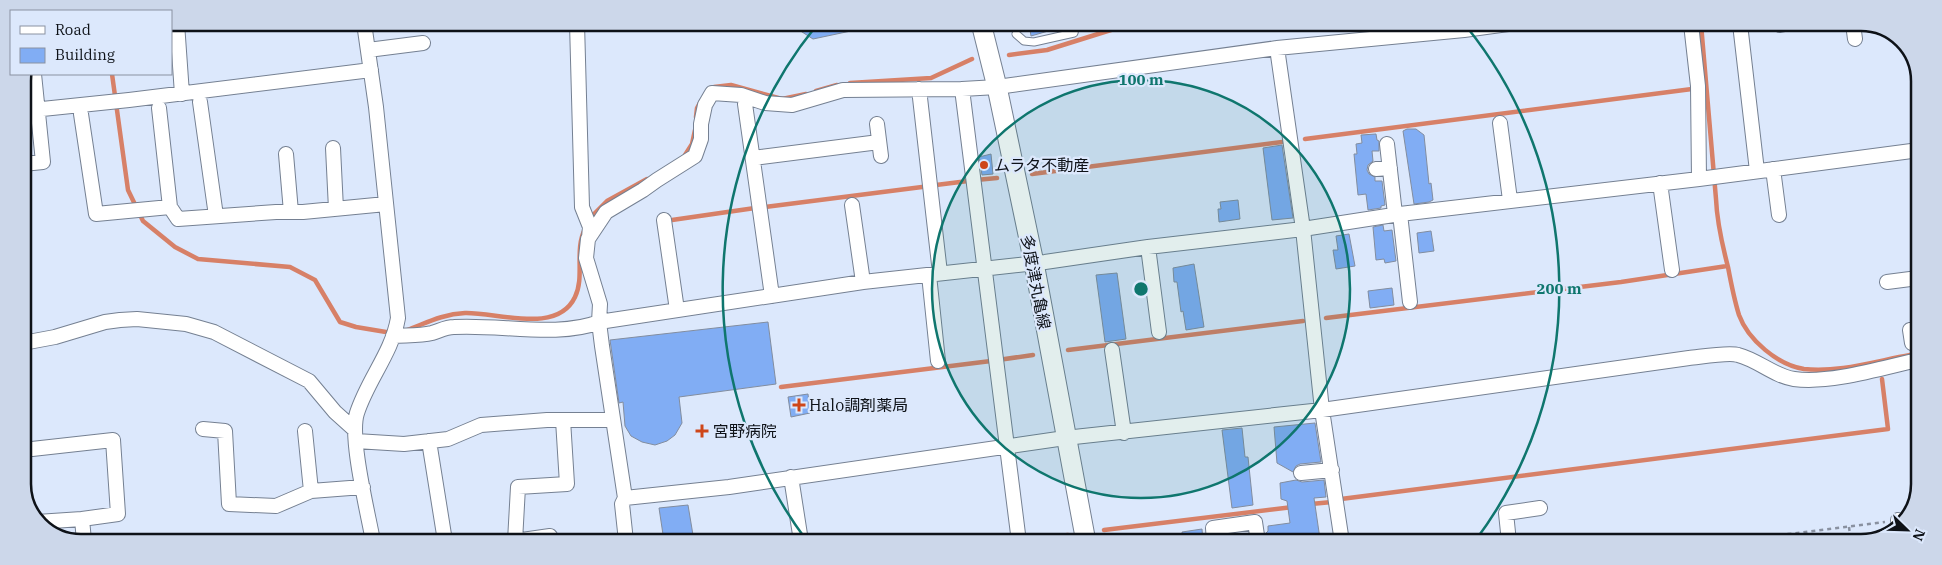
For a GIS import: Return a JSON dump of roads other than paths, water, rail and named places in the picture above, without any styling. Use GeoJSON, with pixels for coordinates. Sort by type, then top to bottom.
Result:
{"type":"FeatureCollection","features":[{"type":"Feature","properties":{"kind":"main road","name":"多度津丸亀線"},"geometry":{"type":"LineString","coordinates":[[983,31],[1034,263],[1065,438],[1084,534]]}},
{"type":"Feature","properties":{"kind":"street"},"geometry":{"type":"LineString","coordinates":[[178,31],[182,94]]}},
{"type":"Feature","properties":{"kind":"street"},"geometry":{"type":"LineString","coordinates":[[365,31],[398,318],[394,336],[356,414],[356,435],[372,534]]}},
{"type":"Feature","properties":{"kind":"street"},"geometry":{"type":"LineString","coordinates":[[577,31],[582,207],[589,233],[586,258],[600,304],[599,322],[625,498],[622,504],[625,534]]}},
{"type":"Feature","properties":{"kind":"street"},"geometry":{"type":"LineString","coordinates":[[589,233],[606,212],[695,156],[701,139],[701,124],[705,105],[712,93],[741,95],[765,103],[792,104],[843,90],[996,87],[1277,48],[1454,31]]}},
{"type":"Feature","properties":{"kind":"street"},"geometry":{"type":"LineString","coordinates":[[1692,31],[1698,86],[1702,179]]}},
{"type":"Feature","properties":{"kind":"street"},"geometry":{"type":"LineString","coordinates":[[1741,31],[1756,171]]}},
{"type":"Feature","properties":{"kind":"street"},"geometry":{"type":"LineString","coordinates":[[1853,31],[1855,39]]}},
{"type":"Feature","properties":{"kind":"street"},"geometry":{"type":"LineString","coordinates":[[368,50],[423,43]]}},
{"type":"Feature","properties":{"kind":"street"},"geometry":{"type":"LineString","coordinates":[[1277,48],[1303,229],[1322,410],[1341,534]]}},
{"type":"Feature","properties":{"kind":"street"},"geometry":{"type":"LineString","coordinates":[[31,110],[182,94],[371,70]]}},
{"type":"Feature","properties":{"kind":"street"},"geometry":{"type":"LineString","coordinates":[[31,163],[43,162],[34,75]]}},
{"type":"Feature","properties":{"kind":"street"},"geometry":{"type":"LineString","coordinates":[[919,89],[935,274],[938,361]]}},
{"type":"Feature","properties":{"kind":"street"},"geometry":{"type":"LineString","coordinates":[[962,89],[1018,534]]}},
{"type":"Feature","properties":{"kind":"street"},"geometry":{"type":"LineString","coordinates":[[200,102],[216,216]]}},
{"type":"Feature","properties":{"kind":"street"},"geometry":{"type":"LineString","coordinates":[[746,104],[772,296]]}},
{"type":"Feature","properties":{"kind":"street"},"geometry":{"type":"LineString","coordinates":[[159,108],[170,207],[178,219],[386,204]]}},
{"type":"Feature","properties":{"kind":"street"},"geometry":{"type":"LineString","coordinates":[[81,114],[96,214],[170,207]]}},
{"type":"Feature","properties":{"kind":"street"},"geometry":{"type":"LineString","coordinates":[[1500,123],[1510,200]]}},
{"type":"Feature","properties":{"kind":"street"},"geometry":{"type":"LineString","coordinates":[[753,158],[880,149],[877,124]]}},
{"type":"Feature","properties":{"kind":"street"},"geometry":{"type":"LineString","coordinates":[[1387,144],[1383,169],[1397,214],[1410,302]]}},
{"type":"Feature","properties":{"kind":"street"},"geometry":{"type":"LineString","coordinates":[[333,148],[336,209]]}},
{"type":"Feature","properties":{"kind":"street"},"geometry":{"type":"LineString","coordinates":[[394,336],[430,334],[451,327],[493,326],[562,330],[588,327],[599,322],[863,282],[1034,263],[1148,247],[1303,229],[1397,214],[1702,179],[1911,151]]}},
{"type":"Feature","properties":{"kind":"street"},"geometry":{"type":"LineString","coordinates":[[286,154],[291,212]]}},
{"type":"Feature","properties":{"kind":"street"},"geometry":{"type":"LineString","coordinates":[[1773,169],[1779,215]]}},
{"type":"Feature","properties":{"kind":"street"},"geometry":{"type":"LineString","coordinates":[[1660,184],[1672,270]]}},
{"type":"Feature","properties":{"kind":"street"},"geometry":{"type":"LineString","coordinates":[[852,205],[863,282]]}},
{"type":"Feature","properties":{"kind":"street"},"geometry":{"type":"LineString","coordinates":[[664,220],[677,310]]}},
{"type":"Feature","properties":{"kind":"street"},"geometry":{"type":"LineString","coordinates":[[1148,247],[1159,332]]}},
{"type":"Feature","properties":{"kind":"street"},"geometry":{"type":"LineString","coordinates":[[1887,282],[1911,279]]}},
{"type":"Feature","properties":{"kind":"street"},"geometry":{"type":"LineString","coordinates":[[31,342],[105,322],[120,320],[137,319],[186,324],[214,332],[309,382],[356,435],[404,444],[448,439],[481,425],[562,420],[613,420]]}},
{"type":"Feature","properties":{"kind":"street"},"geometry":{"type":"LineString","coordinates":[[1910,330],[1911,336]]}},
{"type":"Feature","properties":{"kind":"street"},"geometry":{"type":"LineString","coordinates":[[1112,350],[1124,433]]}},
{"type":"Feature","properties":{"kind":"street"},"geometry":{"type":"LineString","coordinates":[[625,498],[729,487],[1065,438],[1322,410],[1689,358],[1737,354],[1793,379],[1814,380],[1911,362]]}},
{"type":"Feature","properties":{"kind":"street"},"geometry":{"type":"LineString","coordinates":[[515,534],[518,486],[567,484],[562,420]]}},
{"type":"Feature","properties":{"kind":"street"},"geometry":{"type":"LineString","coordinates":[[203,429],[225,431],[229,504],[276,506],[311,491],[363,487]]}},
{"type":"Feature","properties":{"kind":"street"},"geometry":{"type":"LineString","coordinates":[[305,431],[311,491]]}},
{"type":"Feature","properties":{"kind":"street"},"geometry":{"type":"LineString","coordinates":[[31,449],[113,440],[118,514],[48,521]]}},
{"type":"Feature","properties":{"kind":"street"},"geometry":{"type":"LineString","coordinates":[[429,441],[444,534]]}},
{"type":"Feature","properties":{"kind":"street"},"geometry":{"type":"LineString","coordinates":[[1301,473],[1332,470]]}},
{"type":"Feature","properties":{"kind":"street"},"geometry":{"type":"LineString","coordinates":[[791,477],[800,534]]}},
{"type":"Feature","properties":{"kind":"street"},"geometry":{"type":"LineString","coordinates":[[1508,534],[1506,513],[1540,508]]}},
{"type":"Feature","properties":{"kind":"street"},"geometry":{"type":"LineString","coordinates":[[82,519],[83,534]]}},
{"type":"Feature","properties":{"kind":"street"},"geometry":{"type":"LineString","coordinates":[[1213,534],[1213,528],[1255,522],[1257,534]]}},
{"type":"Feature","properties":{"kind":"lane"},"geometry":{"type":"LineString","coordinates":[[1016,34],[1024,41],[1034,42],[1074,33],[1074,31]]}},
{"type":"Feature","properties":{"kind":"waterway"},"geometry":{"type":"LineString","coordinates":[[1009,55],[1047,50],[1108,31]]}},
{"type":"Feature","properties":{"kind":"waterway"},"geometry":{"type":"LineString","coordinates":[[1702,31],[1717,217],[1734,297],[1743,324],[1757,342],[1774,357],[1794,367],[1804,369],[1844,368],[1910,355]]}},
{"type":"Feature","properties":{"kind":"waterway"},"geometry":{"type":"LineString","coordinates":[[850,83],[931,78],[972,59]]}},
{"type":"Feature","properties":{"kind":"waterway"},"geometry":{"type":"LineString","coordinates":[[112,75],[128,190],[143,221],[175,247],[198,259],[290,267],[315,280],[340,322],[356,327],[392,333]]}},
{"type":"Feature","properties":{"kind":"waterway"},"geometry":{"type":"LineString","coordinates":[[714,87],[731,85],[782,99],[806,94]]}},
{"type":"Feature","properties":{"kind":"waterway"},"geometry":{"type":"LineString","coordinates":[[816,91],[837,85]]}},
{"type":"Feature","properties":{"kind":"waterway"},"geometry":{"type":"LineString","coordinates":[[1305,139],[1692,89]]}},
{"type":"Feature","properties":{"kind":"waterway"},"geometry":{"type":"LineString","coordinates":[[696,117],[697,108],[701,101]]}},
{"type":"Feature","properties":{"kind":"waterway"},"geometry":{"type":"LineString","coordinates":[[685,155],[692,144],[695,130]]}},
{"type":"Feature","properties":{"kind":"waterway"},"geometry":{"type":"LineString","coordinates":[[1032,174],[1282,142]]}},
{"type":"Feature","properties":{"kind":"waterway"},"geometry":{"type":"LineString","coordinates":[[976,180],[997,178]]}},
{"type":"Feature","properties":{"kind":"waterway"},"geometry":{"type":"LineString","coordinates":[[590,218],[607,201],[647,179]]}},
{"type":"Feature","properties":{"kind":"waterway"},"geometry":{"type":"LineString","coordinates":[[936,185],[968,181]]}},
{"type":"Feature","properties":{"kind":"waterway"},"geometry":{"type":"LineString","coordinates":[[765,207],[922,187]]}},
{"type":"Feature","properties":{"kind":"waterway"},"geometry":{"type":"LineString","coordinates":[[672,220],[755,208]]}},
{"type":"Feature","properties":{"kind":"waterway"},"geometry":{"type":"LineString","coordinates":[[407,330],[449,315],[465,313],[525,319],[555,315],[566,309],[575,297],[578,289],[580,246],[585,229]]}},
{"type":"Feature","properties":{"kind":"waterway"},"geometry":{"type":"LineString","coordinates":[[1326,318],[1621,282],[1727,266]]}},
{"type":"Feature","properties":{"kind":"waterway"},"geometry":{"type":"LineString","coordinates":[[1068,350],[1303,321]]}},
{"type":"Feature","properties":{"kind":"waterway"},"geometry":{"type":"LineString","coordinates":[[998,360],[1033,355]]}},
{"type":"Feature","properties":{"kind":"waterway"},"geometry":{"type":"LineString","coordinates":[[781,387],[991,361]]}},
{"type":"Feature","properties":{"kind":"waterway"},"geometry":{"type":"LineString","coordinates":[[1341,499],[1888,429],[1882,379]]}},
{"type":"Feature","properties":{"kind":"waterway"},"geometry":{"type":"LineString","coordinates":[[1311,504],[1332,502]]}},
{"type":"Feature","properties":{"kind":"waterway"},"geometry":{"type":"LineString","coordinates":[[1104,530],[1293,507]]}},
{"type":"Feature","properties":{"kind":"place","name":"ムラタ不動産"},"geometry":{"type":"Point","coordinates":[984,165]}},
{"type":"Feature","properties":{"kind":"place","name":"Halo調剤薬局"},"geometry":{"type":"Point","coordinates":[799,405]}},
{"type":"Feature","properties":{"kind":"place","name":"宮野病院"},"geometry":{"type":"Point","coordinates":[702,431]}}]}
